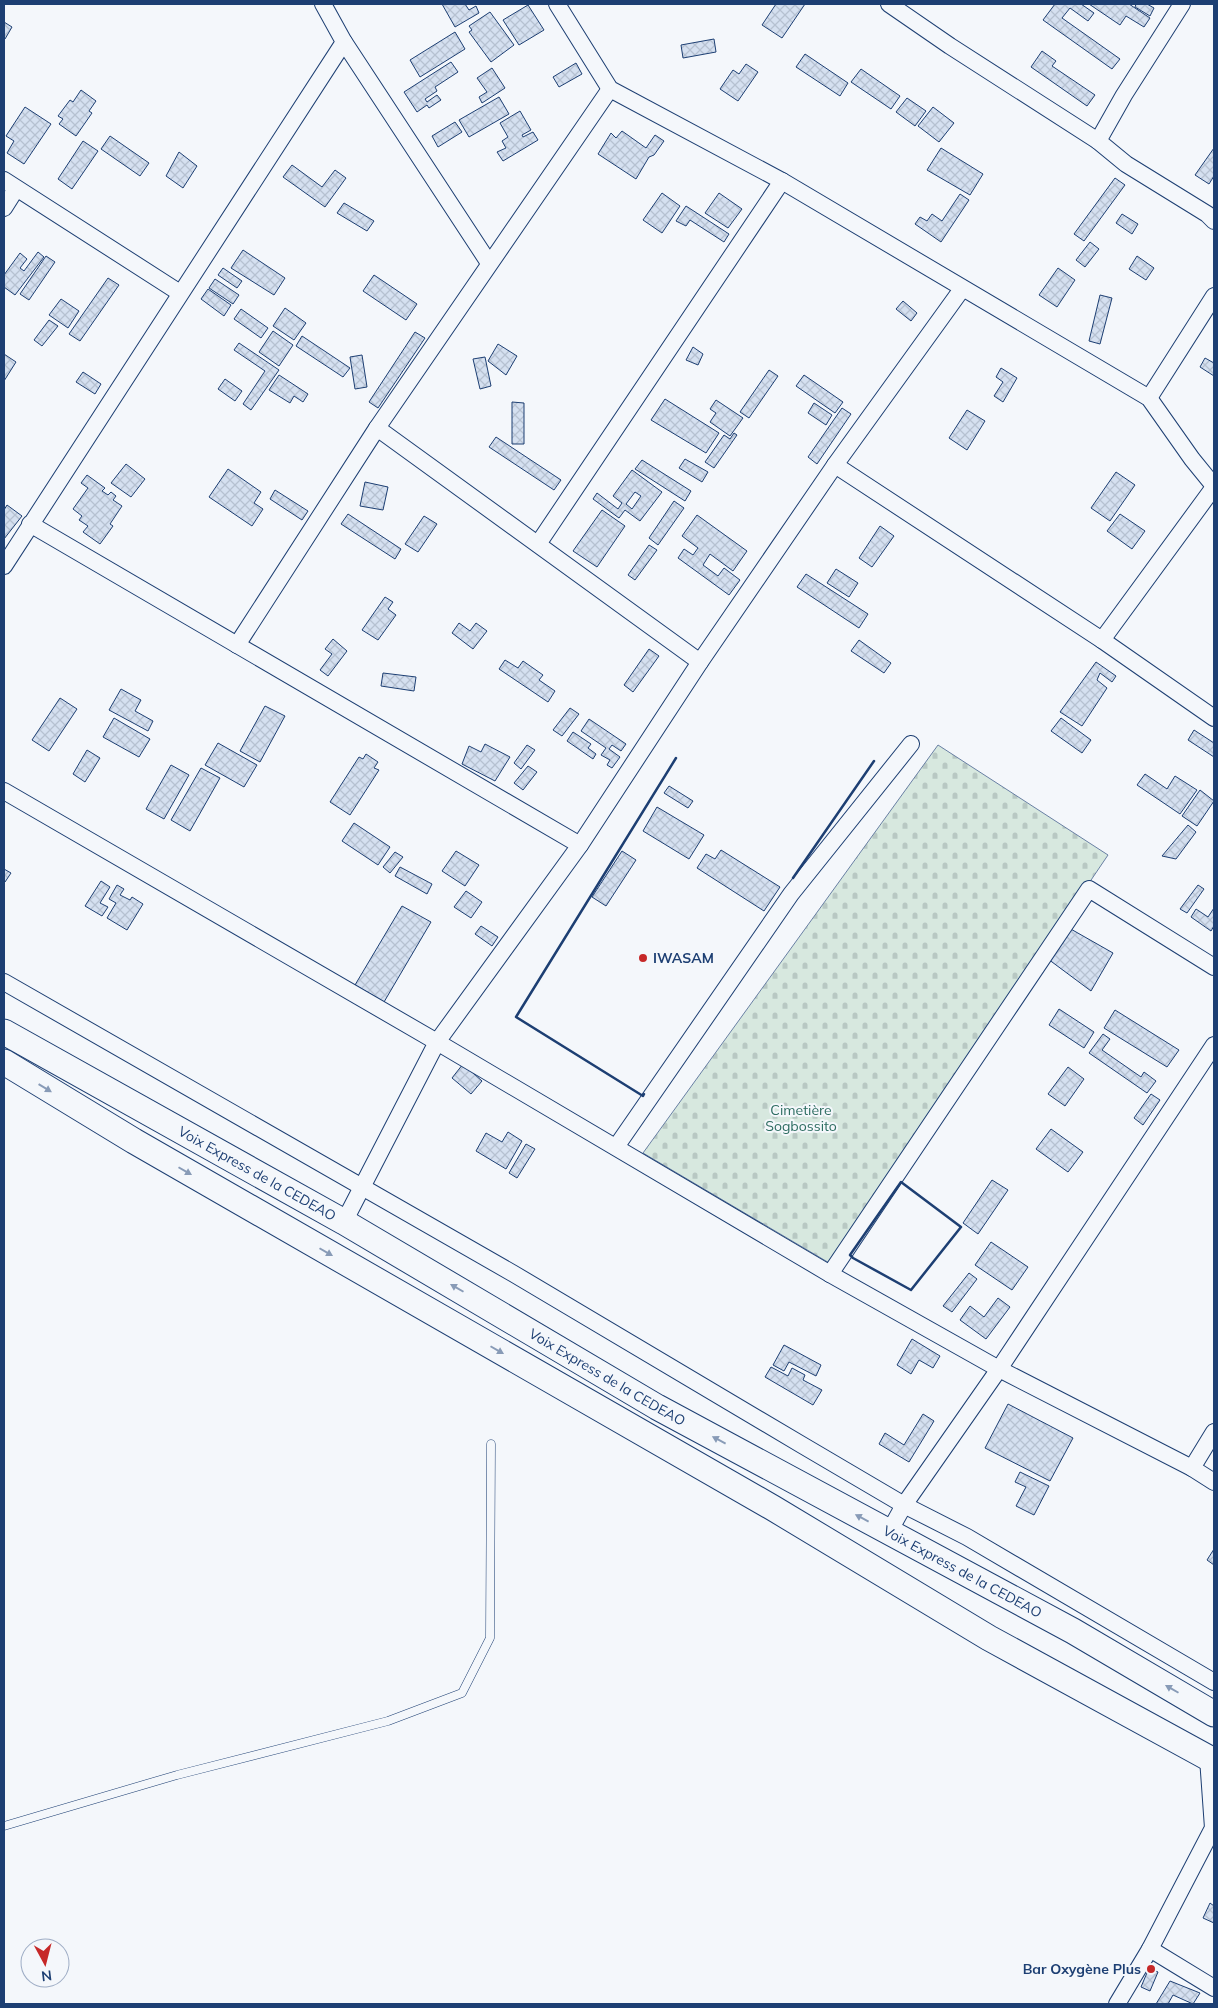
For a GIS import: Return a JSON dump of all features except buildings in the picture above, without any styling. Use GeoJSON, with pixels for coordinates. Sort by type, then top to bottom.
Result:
{"type":"FeatureCollection","features":[{"type":"Feature","properties":{"kind":"main road","name":"Voix Express de la CEDEAO"},"geometry":{"type":"LineString","coordinates":[[4,1032],[344,1222],[657,1407],[1073,1631],[1214,1714]]}},
{"type":"Feature","properties":{"kind":"main road"},"geometry":{"type":"LineString","coordinates":[[4,1062],[134,1141],[773,1508],[989,1638],[1211,1760]]}},
{"type":"Feature","properties":{"kind":"main road"},"geometry":{"type":"LineString","coordinates":[[471,1335],[489,1307]]}},
{"type":"Feature","properties":{"kind":"street"},"geometry":{"type":"LineString","coordinates":[[323,4],[344,42],[489,263]]}},
{"type":"Feature","properties":{"kind":"street"},"geometry":{"type":"LineString","coordinates":[[557,4],[610,89],[782,181],[1149,398],[1192,459],[1214,486],[1102,640]]}},
{"type":"Feature","properties":{"kind":"street"},"geometry":{"type":"LineString","coordinates":[[889,4],[950,46],[1098,141],[1126,164],[1207,214],[1214,221]]}},
{"type":"Feature","properties":{"kind":"street"},"geometry":{"type":"LineString","coordinates":[[1098,141],[1124,95],[1182,4]]}},
{"type":"Feature","properties":{"kind":"street"},"geometry":{"type":"LineString","coordinates":[[4,566],[344,42]]}},
{"type":"Feature","properties":{"kind":"street"},"geometry":{"type":"LineString","coordinates":[[237,646],[377,428],[610,89]]}},
{"type":"Feature","properties":{"kind":"street"},"geometry":{"type":"LineString","coordinates":[[538,544],[782,181]]}},
{"type":"Feature","properties":{"kind":"street"},"geometry":{"type":"LineString","coordinates":[[4,208],[10,185],[180,293]]}},
{"type":"Feature","properties":{"kind":"street"},"geometry":{"type":"LineString","coordinates":[[344,1222],[437,1042],[580,845],[700,662],[835,465],[962,289]]}},
{"type":"Feature","properties":{"kind":"street"},"geometry":{"type":"LineString","coordinates":[[1149,398],[1214,296]]}},
{"type":"Feature","properties":{"kind":"street"},"geometry":{"type":"LineString","coordinates":[[377,428],[700,662]]}},
{"type":"Feature","properties":{"kind":"street"},"geometry":{"type":"LineString","coordinates":[[835,465],[1102,640],[1214,718]]}},
{"type":"Feature","properties":{"kind":"street"},"geometry":{"type":"LineString","coordinates":[[30,524],[580,845]]}},
{"type":"Feature","properties":{"kind":"street"},"geometry":{"type":"LineString","coordinates":[[616,1147],[791,894],[911,744]]}},
{"type":"Feature","properties":{"kind":"street"},"geometry":{"type":"LineString","coordinates":[[4,791],[437,1042],[830,1274],[999,1370],[1192,1468],[1214,1482]]}},
{"type":"Feature","properties":{"kind":"street"},"geometry":{"type":"LineString","coordinates":[[830,1274],[1089,890],[1214,967]]}},
{"type":"Feature","properties":{"kind":"street"},"geometry":{"type":"LineString","coordinates":[[4,982],[362,1189],[514,1274],[904,1505],[967,1537],[1214,1682]]}},
{"type":"Feature","properties":{"kind":"street"},"geometry":{"type":"LineString","coordinates":[[888,1532],[904,1505],[999,1370],[1214,1045]]}},
{"type":"Feature","properties":{"kind":"street"},"geometry":{"type":"LineString","coordinates":[[1192,1468],[1214,1432]]}},
{"type":"Feature","properties":{"kind":"street"},"geometry":{"type":"LineString","coordinates":[[1117,2004],[1150,1949],[1214,1828],[1211,1760]]}},
{"type":"Feature","properties":{"kind":"street"},"geometry":{"type":"LineString","coordinates":[[1150,1949],[1214,1988]]}},
{"type":"Feature","properties":{"kind":"lane"},"geometry":{"type":"LineString","coordinates":[[4,1826],[177,1775],[388,1721],[462,1693],[490,1638],[491,1444]]}},
{"type":"Feature","properties":{"kind":"green space","name":"Cimetière Sogbossito"},"geometry":{"type":"Polygon","coordinates":[[[938,745],[1108,855],[831,1264],[643,1153],[938,745]]]}},
{"type":"Feature","properties":{"kind":"wall"},"geometry":{"type":"LineString","coordinates":[[644,1094],[643,1096],[516,1017],[676,758]]}},
{"type":"Feature","properties":{"kind":"wall"},"geometry":{"type":"LineString","coordinates":[[793,878],[874,761]]}},
{"type":"Feature","properties":{"kind":"wall"},"geometry":{"type":"LineString","coordinates":[[901,1182],[961,1227],[911,1290],[850,1255],[901,1182]]}},
{"type":"Feature","properties":{"kind":"place","name":"IWASAM"},"geometry":{"type":"Point","coordinates":[643,958]}},
{"type":"Feature","properties":{"kind":"place","name":"Bar Oxygène Plus"},"geometry":{"type":"Point","coordinates":[1151,1969]}}]}
